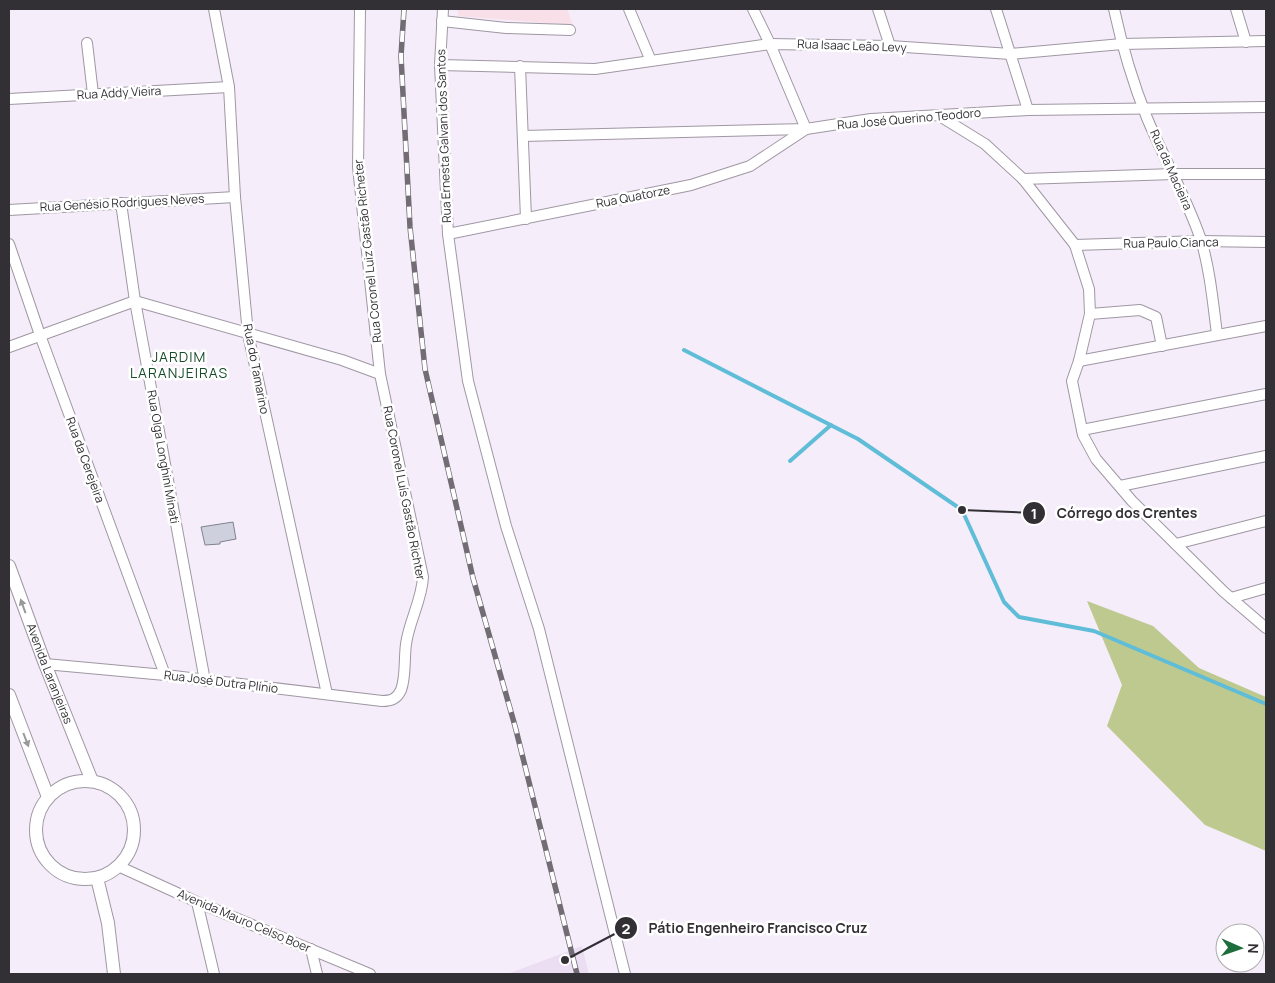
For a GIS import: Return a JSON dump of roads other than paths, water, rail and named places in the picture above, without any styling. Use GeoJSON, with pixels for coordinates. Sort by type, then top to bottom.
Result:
{"type":"FeatureCollection","features":[{"type":"Feature","properties":{"kind":"street","name":"Rua do Tamarino"},"geometry":{"type":"LineString","coordinates":[[214,9],[229,87],[248,334],[327,694]]}},
{"type":"Feature","properties":{"kind":"street","name":"Rua Coronel Luiz Gastão Richeter"},"geometry":{"type":"LineString","coordinates":[[360,9],[358,167],[380,374]]}},
{"type":"Feature","properties":{"kind":"street","name":"Rua Ernesta Galvani dos Santos"},"geometry":{"type":"LineString","coordinates":[[443,9],[440,65],[448,234],[468,381],[506,526],[539,629],[625,974]]}},
{"type":"Feature","properties":{"kind":"street"},"geometry":{"type":"LineString","coordinates":[[630,9],[651,61]]}},
{"type":"Feature","properties":{"kind":"street"},"geometry":{"type":"LineString","coordinates":[[753,9],[806,129]]}},
{"type":"Feature","properties":{"kind":"street"},"geometry":{"type":"LineString","coordinates":[[878,9],[890,46]]}},
{"type":"Feature","properties":{"kind":"street"},"geometry":{"type":"LineString","coordinates":[[996,9],[1028,110]]}},
{"type":"Feature","properties":{"kind":"street","name":"Rua da Macieira"},"geometry":{"type":"LineString","coordinates":[[1114,9],[1122,44],[1144,108],[1174,174],[1201,241],[1208,272],[1217,334]]}},
{"type":"Feature","properties":{"kind":"street"},"geometry":{"type":"LineString","coordinates":[[1236,9],[1246,42]]}},
{"type":"Feature","properties":{"kind":"street"},"geometry":{"type":"LineString","coordinates":[[442,20],[506,28],[570,30]]}},
{"type":"Feature","properties":{"kind":"street","name":"Rua Isaac Leão Levy"},"geometry":{"type":"LineString","coordinates":[[440,65],[595,69],[770,44],[890,46],[1011,54],[1122,44],[1266,41]]}},
{"type":"Feature","properties":{"kind":"street"},"geometry":{"type":"LineString","coordinates":[[87,43],[93,94]]}},
{"type":"Feature","properties":{"kind":"street"},"geometry":{"type":"LineString","coordinates":[[520,66],[526,219]]}},
{"type":"Feature","properties":{"kind":"street","name":"Rua Addy Vieira"},"geometry":{"type":"LineString","coordinates":[[9,99],[229,87]]}},
{"type":"Feature","properties":{"kind":"street","name":"Rua José Querino Teodoro"},"geometry":{"type":"LineString","coordinates":[[523,136],[806,129],[870,119],[1028,110],[1266,107]]}},
{"type":"Feature","properties":{"kind":"street"},"geometry":{"type":"LineString","coordinates":[[938,115],[985,144],[1023,178],[1075,245],[1089,289],[1090,314],[1079,361],[1072,381],[1082,430],[1096,459],[1132,501],[1232,598],[1266,628]]}},
{"type":"Feature","properties":{"kind":"street","name":"Rua Quatorze"},"geometry":{"type":"LineString","coordinates":[[448,234],[692,185],[750,166],[806,129]]}},
{"type":"Feature","properties":{"kind":"street"},"geometry":{"type":"LineString","coordinates":[[1023,178],[1174,174],[1266,174]]}},
{"type":"Feature","properties":{"kind":"street","name":"Rua Genésio Rodrigues Neves"},"geometry":{"type":"LineString","coordinates":[[9,210],[236,197]]}},
{"type":"Feature","properties":{"kind":"street","name":"Rua Olga Longhini Minati"},"geometry":{"type":"LineString","coordinates":[[121,203],[135,301],[204,681]]}},
{"type":"Feature","properties":{"kind":"street","name":"Rua Paulo Cianca"},"geometry":{"type":"LineString","coordinates":[[1075,245],[1201,241],[1266,242]]}},
{"type":"Feature","properties":{"kind":"street","name":"Rua da Cerejeira"},"geometry":{"type":"LineString","coordinates":[[9,244],[40,335],[165,675]]}},
{"type":"Feature","properties":{"kind":"street"},"geometry":{"type":"LineString","coordinates":[[9,347],[135,301],[342,360],[380,374]]}},
{"type":"Feature","properties":{"kind":"street"},"geometry":{"type":"LineString","coordinates":[[1090,314],[1140,310],[1156,317],[1162,346]]}},
{"type":"Feature","properties":{"kind":"street"},"geometry":{"type":"LineString","coordinates":[[1079,361],[1266,326]]}},
{"type":"Feature","properties":{"kind":"street","name":"Rua Coronel Luís Gastão Richter"},"geometry":{"type":"LineString","coordinates":[[380,374],[423,577],[421,593],[406,642],[401,691],[396,698]]}},
{"type":"Feature","properties":{"kind":"street"},"geometry":{"type":"LineString","coordinates":[[1082,430],[1266,394]]}},
{"type":"Feature","properties":{"kind":"street"},"geometry":{"type":"LineString","coordinates":[[1120,486],[1266,456]]}},
{"type":"Feature","properties":{"kind":"street"},"geometry":{"type":"LineString","coordinates":[[1176,544],[1266,521]]}},
{"type":"Feature","properties":{"kind":"street","name":"Avenida Laranjeiras"},"geometry":{"type":"LineString","coordinates":[[9,566],[44,664],[92,781]]}},
{"type":"Feature","properties":{"kind":"street"},"geometry":{"type":"LineString","coordinates":[[1232,598],[1266,588]]}},
{"type":"Feature","properties":{"kind":"street","name":"Rua José Dutra Plínio"},"geometry":{"type":"LineString","coordinates":[[44,664],[165,675],[382,701],[396,698]]}},
{"type":"Feature","properties":{"kind":"street"},"geometry":{"type":"LineString","coordinates":[[9,695],[48,797]]}},
{"type":"Feature","properties":{"kind":"street"},"geometry":{"type":"LineString","coordinates":[[92,781],[107,786],[120,796],[131,816],[133,839],[128,854],[118,866],[98,878],[82,879],[66,876],[53,868],[43,856],[37,841],[36,825],[40,810],[48,797],[64,785],[73,782],[92,781]]}},
{"type":"Feature","properties":{"kind":"street","name":"Avenida Mauro Celso Boer"},"geometry":{"type":"LineString","coordinates":[[118,866],[197,902],[370,974]]}},
{"type":"Feature","properties":{"kind":"street"},"geometry":{"type":"LineString","coordinates":[[98,878],[108,923],[114,974]]}},
{"type":"Feature","properties":{"kind":"street"},"geometry":{"type":"LineString","coordinates":[[197,902],[214,974]]}},
{"type":"Feature","properties":{"kind":"street"},"geometry":{"type":"LineString","coordinates":[[311,949],[317,974]]}},
{"type":"Feature","properties":{"kind":"waterway"},"geometry":{"type":"LineString","coordinates":[[684,350],[858,439],[962,510],[1004,602],[1019,617],[1094,631],[1266,704]]}},
{"type":"Feature","properties":{"kind":"waterway"},"geometry":{"type":"LineString","coordinates":[[790,461],[831,425]]}},
{"type":"Feature","properties":{"kind":"railway"},"geometry":{"type":"LineString","coordinates":[[404,9],[401,56],[410,227],[425,369],[473,578],[515,726],[577,974]]}},
{"type":"Feature","properties":{"kind":"place","name":"Córrego dos Crentes"},"geometry":{"type":"Point","coordinates":[962,510]}},
{"type":"Feature","properties":{"kind":"place","name":"Pátio Engenheiro Francisco Cruz"},"geometry":{"type":"Point","coordinates":[565,960]}},
{"type":"Feature","properties":{"kind":"district","name":"JARDIM LARANJEIRAS"},"geometry":{"type":"Point","coordinates":[179,366]}}]}
